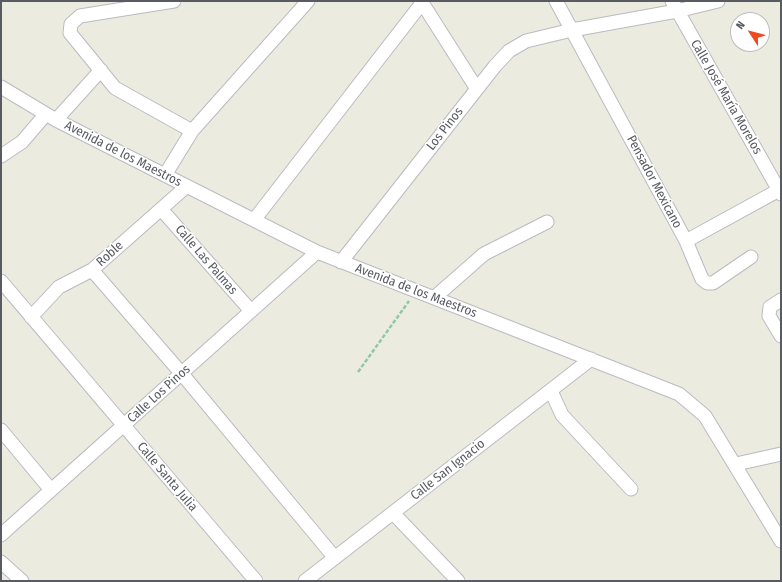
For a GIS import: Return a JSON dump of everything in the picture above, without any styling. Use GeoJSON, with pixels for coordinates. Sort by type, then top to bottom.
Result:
{"type":"FeatureCollection","features":[{"type":"Feature","properties":{"kind":"street"},"geometry":{"type":"LineString","coordinates":[[174,1],[80,16],[71,24],[70,33],[115,88],[192,130]]}},
{"type":"Feature","properties":{"kind":"street"},"geometry":{"type":"LineString","coordinates":[[165,175],[192,130],[308,1]]}},
{"type":"Feature","properties":{"kind":"street","name":"Pensador Mexicano"},"geometry":{"type":"LineString","coordinates":[[556,1],[686,241],[780,192]]}},
{"type":"Feature","properties":{"kind":"street","name":"Los Pinos"},"geometry":{"type":"LineString","coordinates":[[341,262],[509,50],[526,41],[674,6],[718,1]]}},
{"type":"Feature","properties":{"kind":"street"},"geometry":{"type":"LineString","coordinates":[[254,220],[422,2],[477,89]]}},
{"type":"Feature","properties":{"kind":"street","name":"Calle José María Morelos"},"geometry":{"type":"LineString","coordinates":[[674,6],[780,192]]}},
{"type":"Feature","properties":{"kind":"street"},"geometry":{"type":"LineString","coordinates":[[1,156],[22,142],[101,70]]}},
{"type":"Feature","properties":{"kind":"street","name":"Avenida de los Maestros"},"geometry":{"type":"LineString","coordinates":[[1,87],[51,117],[317,252],[679,394],[705,416],[736,464],[781,541]]}},
{"type":"Feature","properties":{"kind":"street","name":"Roble"},"geometry":{"type":"LineString","coordinates":[[31,317],[59,287],[92,270],[186,186]]}},
{"type":"Feature","properties":{"kind":"street","name":"Calle Las Palmas"},"geometry":{"type":"LineString","coordinates":[[161,209],[251,312]]}},
{"type":"Feature","properties":{"kind":"street"},"geometry":{"type":"LineString","coordinates":[[435,298],[484,254],[547,222]]}},
{"type":"Feature","properties":{"kind":"street"},"geometry":{"type":"LineString","coordinates":[[686,241],[702,279],[707,284],[713,283],[751,257]]}},
{"type":"Feature","properties":{"kind":"street","name":"Calle Los Pinos"},"geometry":{"type":"LineString","coordinates":[[1,535],[317,252]]}},
{"type":"Feature","properties":{"kind":"street"},"geometry":{"type":"LineString","coordinates":[[92,270],[182,374],[335,558]]}},
{"type":"Feature","properties":{"kind":"street","name":"Calle Santa Julia"},"geometry":{"type":"LineString","coordinates":[[1,281],[256,581]]}},
{"type":"Feature","properties":{"kind":"street"},"geometry":{"type":"LineString","coordinates":[[781,300],[770,307],[769,316],[781,336]]}},
{"type":"Feature","properties":{"kind":"street","name":"Calle San Ignacio"},"geometry":{"type":"LineString","coordinates":[[305,581],[320,577],[335,558],[591,359]]}},
{"type":"Feature","properties":{"kind":"street"},"geometry":{"type":"LineString","coordinates":[[551,391],[562,415],[631,489]]}},
{"type":"Feature","properties":{"kind":"street"},"geometry":{"type":"LineString","coordinates":[[1,430],[52,490]]}},
{"type":"Feature","properties":{"kind":"street"},"geometry":{"type":"LineString","coordinates":[[736,464],[781,454]]}},
{"type":"Feature","properties":{"kind":"street"},"geometry":{"type":"LineString","coordinates":[[393,513],[458,581]]}},
{"type":"Feature","properties":{"kind":"street"},"geometry":{"type":"LineString","coordinates":[[1,562],[22,581]]}},
{"type":"Feature","properties":{"kind":"path"},"geometry":{"type":"LineString","coordinates":[[358,372],[416,291]]}}]}
